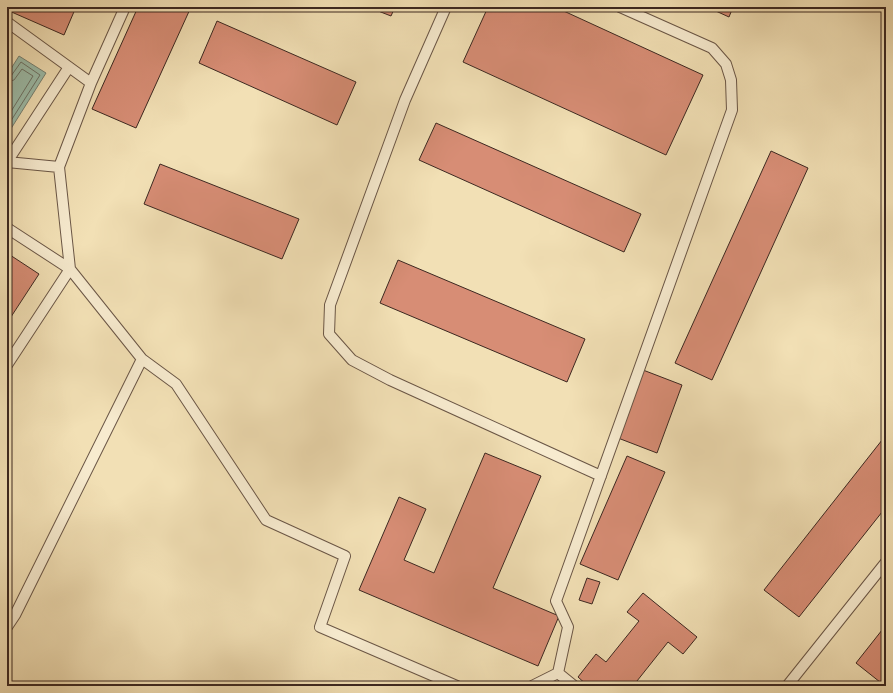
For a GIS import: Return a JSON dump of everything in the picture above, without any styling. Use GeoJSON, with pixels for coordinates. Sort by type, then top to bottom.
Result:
{"type":"FeatureCollection","features":[{"type":"Feature","properties":{"kind":"lane"},"geometry":{"type":"LineString","coordinates":[[7,365],[70,269],[59,167],[91,83],[125,7]]}},
{"type":"Feature","properties":{"kind":"lane"},"geometry":{"type":"LineString","coordinates":[[446,7],[405,100],[330,305],[329,334],[352,360],[390,380],[601,476]]}},
{"type":"Feature","properties":{"kind":"lane"},"geometry":{"type":"LineString","coordinates":[[558,673],[568,627],[556,602],[732,110],[731,80],[726,64],[712,48],[620,7]]}},
{"type":"Feature","properties":{"kind":"lane"},"geometry":{"type":"LineString","coordinates":[[7,22],[91,83]]}},
{"type":"Feature","properties":{"kind":"lane"},"geometry":{"type":"LineString","coordinates":[[59,167],[7,162],[69,67]]}},
{"type":"Feature","properties":{"kind":"lane"},"geometry":{"type":"LineString","coordinates":[[7,228],[70,269],[142,359],[176,384],[266,520],[345,556],[320,627],[457,686]]}},
{"type":"Feature","properties":{"kind":"lane"},"geometry":{"type":"LineString","coordinates":[[7,627],[15,615],[142,359]]}},
{"type":"Feature","properties":{"kind":"lane"},"geometry":{"type":"LineString","coordinates":[[787,686],[886,562]]}},
{"type":"Feature","properties":{"kind":"lane"},"geometry":{"type":"LineString","coordinates":[[532,686],[558,673]]}},
{"type":"Feature","properties":{"kind":"lane"},"geometry":{"type":"LineString","coordinates":[[558,673],[574,686]]}},
{"type":"Feature","properties":{"kind":"water"},"geometry":{"type":"Polygon","coordinates":[[[19,56],[46,73],[7,135],[7,75],[19,56]]]}},
{"type":"Feature","properties":{"kind":"building"},"geometry":{"type":"Polygon","coordinates":[[[8,7],[76,7],[64,35],[7,10],[8,7]]]}},
{"type":"Feature","properties":{"kind":"building"},"geometry":{"type":"Polygon","coordinates":[[[138,7],[191,7],[136,128],[92,109],[138,7]]]}},
{"type":"Feature","properties":{"kind":"building"},"geometry":{"type":"Polygon","coordinates":[[[368,7],[395,7],[391,16],[368,7]]]}},
{"type":"Feature","properties":{"kind":"building"},"geometry":{"type":"Polygon","coordinates":[[[488,7],[555,7],[703,75],[666,155],[463,62],[488,7]]]}},
{"type":"Feature","properties":{"kind":"building"},"geometry":{"type":"Polygon","coordinates":[[[707,7],[733,7],[729,17],[707,7]]]}},
{"type":"Feature","properties":{"kind":"building"},"geometry":{"type":"Polygon","coordinates":[[[217,21],[356,82],[337,125],[199,63],[217,21]]]}},
{"type":"Feature","properties":{"kind":"building"},"geometry":{"type":"Polygon","coordinates":[[[436,123],[641,214],[624,252],[419,160],[436,123]]]}},
{"type":"Feature","properties":{"kind":"building"},"geometry":{"type":"Polygon","coordinates":[[[771,151],[808,168],[712,380],[675,363],[771,151]]]}},
{"type":"Feature","properties":{"kind":"building"},"geometry":{"type":"Polygon","coordinates":[[[160,164],[299,219],[282,259],[144,204],[160,164]]]}},
{"type":"Feature","properties":{"kind":"building"},"geometry":{"type":"Polygon","coordinates":[[[7,253],[39,274],[7,323],[7,253]]]}},
{"type":"Feature","properties":{"kind":"building"},"geometry":{"type":"Polygon","coordinates":[[[398,260],[585,339],[567,382],[380,303],[398,260]]]}},
{"type":"Feature","properties":{"kind":"building"},"geometry":{"type":"Polygon","coordinates":[[[643,370],[682,385],[657,453],[618,438],[643,370]]]}},
{"type":"Feature","properties":{"kind":"building"},"geometry":{"type":"Polygon","coordinates":[[[886,435],[886,507],[799,617],[764,590],[886,435]]]}},
{"type":"Feature","properties":{"kind":"building"},"geometry":{"type":"Polygon","coordinates":[[[485,453],[541,476],[493,588],[559,616],[538,666],[359,590],[399,497],[426,509],[404,560],[434,573],[485,453]]]}},
{"type":"Feature","properties":{"kind":"building"},"geometry":{"type":"Polygon","coordinates":[[[627,456],[665,472],[618,580],[580,564],[627,456]]]}},
{"type":"Feature","properties":{"kind":"building"},"geometry":{"type":"Polygon","coordinates":[[[587,578],[600,582],[592,604],[579,600],[587,578]]]}},
{"type":"Feature","properties":{"kind":"building"},"geometry":{"type":"Polygon","coordinates":[[[643,593],[697,637],[683,654],[668,642],[633,686],[588,686],[578,677],[596,654],[606,662],[639,621],[627,612],[643,593]]]}},
{"type":"Feature","properties":{"kind":"building"},"geometry":{"type":"Polygon","coordinates":[[[886,625],[886,686],[885,686],[856,663],[886,625]]]}},
{"type":"Feature","properties":{"kind":"railway"},"geometry":{"type":"LineString","coordinates":[[879,7],[886,13]]}}]}
